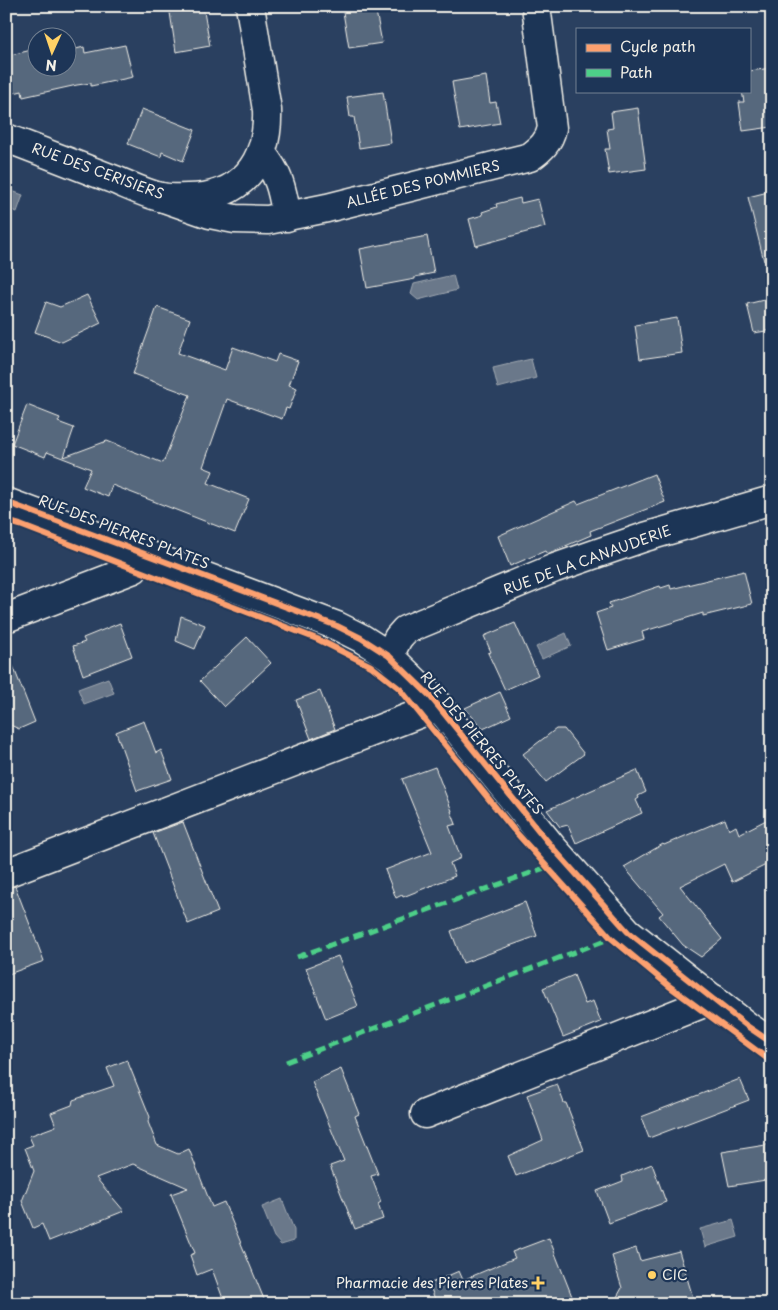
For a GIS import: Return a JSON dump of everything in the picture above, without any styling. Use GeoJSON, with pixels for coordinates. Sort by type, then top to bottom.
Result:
{"type":"FeatureCollection","features":[{"type":"Feature","properties":{"kind":"street","name":"RUE DES CERISIERS"},"geometry":{"type":"LineString","coordinates":[[6,138],[161,197],[197,198],[212,196],[228,190],[242,182],[254,168],[261,153],[268,124],[250,6]]}},
{"type":"Feature","properties":{"kind":"street","name":"ALLÉE DES POMMIERS"},"geometry":{"type":"LineString","coordinates":[[161,197],[210,214],[235,219],[268,220],[530,157],[539,151],[550,139],[552,128],[536,6]]}},
{"type":"Feature","properties":{"kind":"street"},"geometry":{"type":"LineString","coordinates":[[261,153],[271,164],[281,182],[286,217]]}},
{"type":"Feature","properties":{"kind":"street","name":"RUE DE LA CANAUDERIE"},"geometry":{"type":"LineString","coordinates":[[361,638],[383,632],[405,630],[555,568],[645,537],[772,500]]}},
{"type":"Feature","properties":{"kind":"street","name":"RUE DES PIERRES PLATES"},"geometry":{"type":"LineString","coordinates":[[6,502],[337,626],[361,638],[389,656],[439,706],[552,847],[628,932],[747,1026],[772,1043]]}},
{"type":"Feature","properties":{"kind":"street"},"geometry":{"type":"LineString","coordinates":[[6,618],[134,569],[145,553]]}},
{"type":"Feature","properties":{"kind":"street"},"geometry":{"type":"LineString","coordinates":[[389,656],[398,638],[405,630]]}},
{"type":"Feature","properties":{"kind":"street"},"geometry":{"type":"LineString","coordinates":[[6,874],[439,706]]}},
{"type":"Feature","properties":{"kind":"street"},"geometry":{"type":"LineString","coordinates":[[425,1114],[714,999]]}},
{"type":"Feature","properties":{"kind":"water"},"geometry":{"type":"Polygon","coordinates":[[[6,189],[23,195],[17,212],[6,208],[6,189]]]}},
{"type":"Feature","properties":{"kind":"water"},"geometry":{"type":"Polygon","coordinates":[[[453,275],[457,290],[418,300],[411,294],[414,284],[453,275]]]}},
{"type":"Feature","properties":{"kind":"water"},"geometry":{"type":"Polygon","coordinates":[[[531,359],[536,378],[498,388],[493,368],[531,359]]]}},
{"type":"Feature","properties":{"kind":"water"},"geometry":{"type":"Polygon","coordinates":[[[566,633],[571,646],[542,659],[536,647],[566,633]]]}},
{"type":"Feature","properties":{"kind":"water"},"geometry":{"type":"Polygon","coordinates":[[[108,678],[114,693],[84,704],[78,689],[108,678]]]}},
{"type":"Feature","properties":{"kind":"water"},"geometry":{"type":"Polygon","coordinates":[[[282,1199],[294,1230],[294,1241],[281,1245],[274,1237],[262,1207],[282,1199]]]}},
{"type":"Feature","properties":{"kind":"water"},"geometry":{"type":"Polygon","coordinates":[[[733,1220],[738,1237],[705,1247],[700,1229],[733,1220]]]}},
{"type":"Feature","properties":{"kind":"building"},"geometry":{"type":"Polygon","coordinates":[[[169,6],[203,6],[210,46],[176,52],[169,6]]]}},
{"type":"Feature","properties":{"kind":"building"},"geometry":{"type":"Polygon","coordinates":[[[342,6],[375,6],[382,43],[349,48],[342,6]]]}},
{"type":"Feature","properties":{"kind":"building"},"geometry":{"type":"Polygon","coordinates":[[[125,45],[133,77],[91,86],[91,83],[77,85],[23,97],[22,91],[6,95],[6,56],[28,51],[28,78],[78,78],[78,48],[84,47],[85,53],[125,45]]]}},
{"type":"Feature","properties":{"kind":"building"},"geometry":{"type":"Polygon","coordinates":[[[772,68],[772,127],[743,131],[739,102],[744,102],[742,92],[750,92],[750,71],[772,68]]]}},
{"type":"Feature","properties":{"kind":"building"},"geometry":{"type":"Polygon","coordinates":[[[486,76],[490,103],[496,102],[500,123],[460,130],[452,82],[486,76]]]}},
{"type":"Feature","properties":{"kind":"building"},"geometry":{"type":"Polygon","coordinates":[[[383,92],[391,143],[359,148],[354,117],[350,117],[347,97],[383,92]]]}},
{"type":"Feature","properties":{"kind":"building"},"geometry":{"type":"Polygon","coordinates":[[[638,108],[646,169],[609,174],[605,149],[610,149],[607,129],[613,128],[611,112],[638,108]]]}},
{"type":"Feature","properties":{"kind":"building"},"geometry":{"type":"Polygon","coordinates":[[[142,109],[195,130],[183,161],[162,152],[161,157],[128,144],[142,109]]]}},
{"type":"Feature","properties":{"kind":"building"},"geometry":{"type":"Polygon","coordinates":[[[772,191],[772,260],[764,261],[748,197],[772,191]]]}},
{"type":"Feature","properties":{"kind":"building"},"geometry":{"type":"Polygon","coordinates":[[[520,198],[521,203],[538,199],[545,227],[476,246],[469,219],[483,215],[482,212],[497,207],[496,204],[520,198]]]}},
{"type":"Feature","properties":{"kind":"building"},"geometry":{"type":"Polygon","coordinates":[[[427,236],[434,273],[415,277],[415,279],[367,288],[360,249],[427,236]]]}},
{"type":"Feature","properties":{"kind":"building"},"geometry":{"type":"Polygon","coordinates":[[[87,295],[101,323],[62,342],[35,332],[46,302],[60,307],[87,295]]]}},
{"type":"Feature","properties":{"kind":"building"},"geometry":{"type":"Polygon","coordinates":[[[772,298],[772,330],[754,333],[747,304],[772,298]]]}},
{"type":"Feature","properties":{"kind":"building"},"geometry":{"type":"Polygon","coordinates":[[[157,307],[190,319],[178,353],[225,370],[233,347],[275,362],[278,354],[298,361],[289,385],[297,388],[289,409],[286,408],[282,419],[227,399],[203,467],[213,471],[208,483],[249,499],[235,533],[112,485],[108,497],[83,487],[91,469],[47,452],[45,457],[12,444],[27,405],[60,418],[58,422],[74,428],[64,457],[107,441],[163,463],[190,395],[133,374],[157,307]]]}},
{"type":"Feature","properties":{"kind":"building"},"geometry":{"type":"Polygon","coordinates":[[[677,318],[682,353],[640,359],[635,325],[677,318]]]}},
{"type":"Feature","properties":{"kind":"building"},"geometry":{"type":"Polygon","coordinates":[[[654,474],[665,502],[590,531],[591,535],[547,554],[545,551],[510,566],[498,536],[576,501],[578,504],[654,474]]]}},
{"type":"Feature","properties":{"kind":"building"},"geometry":{"type":"Polygon","coordinates":[[[744,571],[752,604],[703,616],[703,613],[642,632],[644,639],[608,650],[596,613],[611,608],[609,603],[660,586],[661,588],[670,585],[671,589],[744,571]]]}},
{"type":"Feature","properties":{"kind":"building"},"geometry":{"type":"Polygon","coordinates":[[[181,616],[205,625],[195,649],[176,641],[181,616]]]}},
{"type":"Feature","properties":{"kind":"building"},"geometry":{"type":"Polygon","coordinates":[[[120,623],[132,656],[83,675],[73,646],[85,642],[83,638],[120,623]]]}},
{"type":"Feature","properties":{"kind":"building"},"geometry":{"type":"Polygon","coordinates":[[[515,623],[538,675],[505,690],[488,653],[491,652],[484,636],[515,623]]]}},
{"type":"Feature","properties":{"kind":"building"},"geometry":{"type":"Polygon","coordinates":[[[247,637],[271,663],[224,707],[200,681],[247,637]]]}},
{"type":"Feature","properties":{"kind":"building"},"geometry":{"type":"Polygon","coordinates":[[[6,653],[8,653],[35,722],[19,729],[6,723],[6,653]]]}},
{"type":"Feature","properties":{"kind":"building"},"geometry":{"type":"Polygon","coordinates":[[[320,691],[335,729],[311,739],[296,700],[320,691]]]}},
{"type":"Feature","properties":{"kind":"building"},"geometry":{"type":"Polygon","coordinates":[[[500,692],[511,716],[483,729],[465,708],[500,692]]]}},
{"type":"Feature","properties":{"kind":"building"},"geometry":{"type":"Polygon","coordinates":[[[144,721],[156,753],[161,750],[172,779],[137,791],[116,732],[144,721]]]}},
{"type":"Feature","properties":{"kind":"building"},"geometry":{"type":"Polygon","coordinates":[[[556,729],[564,729],[584,754],[546,782],[523,754],[556,729]]]}},
{"type":"Feature","properties":{"kind":"building"},"geometry":{"type":"Polygon","coordinates":[[[435,767],[456,824],[449,826],[461,858],[450,863],[455,876],[403,897],[402,895],[396,898],[385,870],[432,852],[402,779],[435,767]]]}},
{"type":"Feature","properties":{"kind":"building"},"geometry":{"type":"Polygon","coordinates":[[[637,770],[646,792],[638,796],[639,798],[636,800],[642,813],[576,843],[568,825],[560,827],[547,810],[637,770]]]}},
{"type":"Feature","properties":{"kind":"building"},"geometry":{"type":"Polygon","coordinates":[[[772,817],[772,862],[732,882],[724,864],[680,886],[722,939],[701,957],[683,945],[659,916],[663,913],[624,867],[663,844],[725,819],[729,830],[736,826],[739,834],[772,817]]]}},
{"type":"Feature","properties":{"kind":"building"},"geometry":{"type":"Polygon","coordinates":[[[183,822],[218,912],[188,924],[153,833],[183,822]]]}},
{"type":"Feature","properties":{"kind":"building"},"geometry":{"type":"Polygon","coordinates":[[[15,886],[44,961],[6,975],[6,888],[15,886]]]}},
{"type":"Feature","properties":{"kind":"building"},"geometry":{"type":"Polygon","coordinates":[[[525,902],[537,936],[463,963],[451,931],[525,902]]]}},
{"type":"Feature","properties":{"kind":"building"},"geometry":{"type":"Polygon","coordinates":[[[338,956],[358,1006],[326,1019],[306,968],[338,956]]]}},
{"type":"Feature","properties":{"kind":"building"},"geometry":{"type":"Polygon","coordinates":[[[574,975],[585,1004],[593,1001],[601,1022],[563,1037],[543,988],[574,975]]]}},
{"type":"Feature","properties":{"kind":"building"},"geometry":{"type":"Polygon","coordinates":[[[127,1060],[150,1117],[148,1122],[157,1145],[178,1154],[189,1149],[212,1207],[224,1202],[266,1304],[225,1304],[212,1269],[197,1275],[190,1255],[195,1253],[171,1194],[188,1188],[133,1164],[96,1178],[124,1211],[49,1241],[42,1224],[33,1228],[22,1201],[34,1171],[25,1148],[33,1145],[29,1136],[56,1126],[51,1113],[72,1105],[73,1100],[114,1086],[107,1068],[127,1060]]]}},
{"type":"Feature","properties":{"kind":"building"},"geometry":{"type":"Polygon","coordinates":[[[341,1069],[359,1114],[355,1116],[378,1174],[371,1176],[381,1202],[378,1204],[383,1219],[355,1229],[330,1166],[344,1161],[312,1082],[341,1069]]]}},
{"type":"Feature","properties":{"kind":"building"},"geometry":{"type":"Polygon","coordinates":[[[740,1079],[749,1100],[649,1138],[641,1117],[740,1079]]]}},
{"type":"Feature","properties":{"kind":"building"},"geometry":{"type":"Polygon","coordinates":[[[557,1084],[584,1150],[516,1176],[508,1156],[543,1140],[527,1095],[557,1084]]]}},
{"type":"Feature","properties":{"kind":"building"},"geometry":{"type":"Polygon","coordinates":[[[772,1144],[772,1179],[729,1186],[722,1152],[772,1144]]]}},
{"type":"Feature","properties":{"kind":"building"},"geometry":{"type":"Polygon","coordinates":[[[652,1164],[666,1202],[609,1223],[597,1191],[623,1181],[622,1176],[652,1164]]]}},
{"type":"Feature","properties":{"kind":"building"},"geometry":{"type":"Polygon","coordinates":[[[549,1238],[575,1304],[437,1304],[429,1284],[459,1271],[463,1280],[515,1258],[512,1252],[549,1238]]]}},
{"type":"Feature","properties":{"kind":"building","name":"CIC"},"geometry":{"type":"Polygon","coordinates":[[[636,1248],[640,1261],[679,1251],[694,1301],[682,1304],[613,1304],[622,1288],[612,1256],[636,1248]]]}},
{"type":"Feature","properties":{"kind":"marked path"},"geometry":{"type":"LineString","coordinates":[[297,957],[550,866]]}},
{"type":"Feature","properties":{"kind":"marked path"},"geometry":{"type":"LineString","coordinates":[[286,1062],[614,937]]}},
{"type":"Feature","properties":{"kind":"cycle path"},"geometry":{"type":"LineString","coordinates":[[6,502],[337,626],[361,638],[389,656],[430,696],[552,847],[628,932],[747,1026],[772,1043]]}},
{"type":"Feature","properties":{"kind":"cycle path"},"geometry":{"type":"LineString","coordinates":[[6,521],[317,639],[371,666],[400,689],[513,829],[611,938],[669,986],[772,1062]]}},
{"type":"Feature","properties":{"kind":"place","name":"CIC"},"geometry":{"type":"Point","coordinates":[652,1275]}},
{"type":"Feature","properties":{"kind":"place","name":"Pharmacie des Pierres Plates"},"geometry":{"type":"Point","coordinates":[538,1283]}}]}
